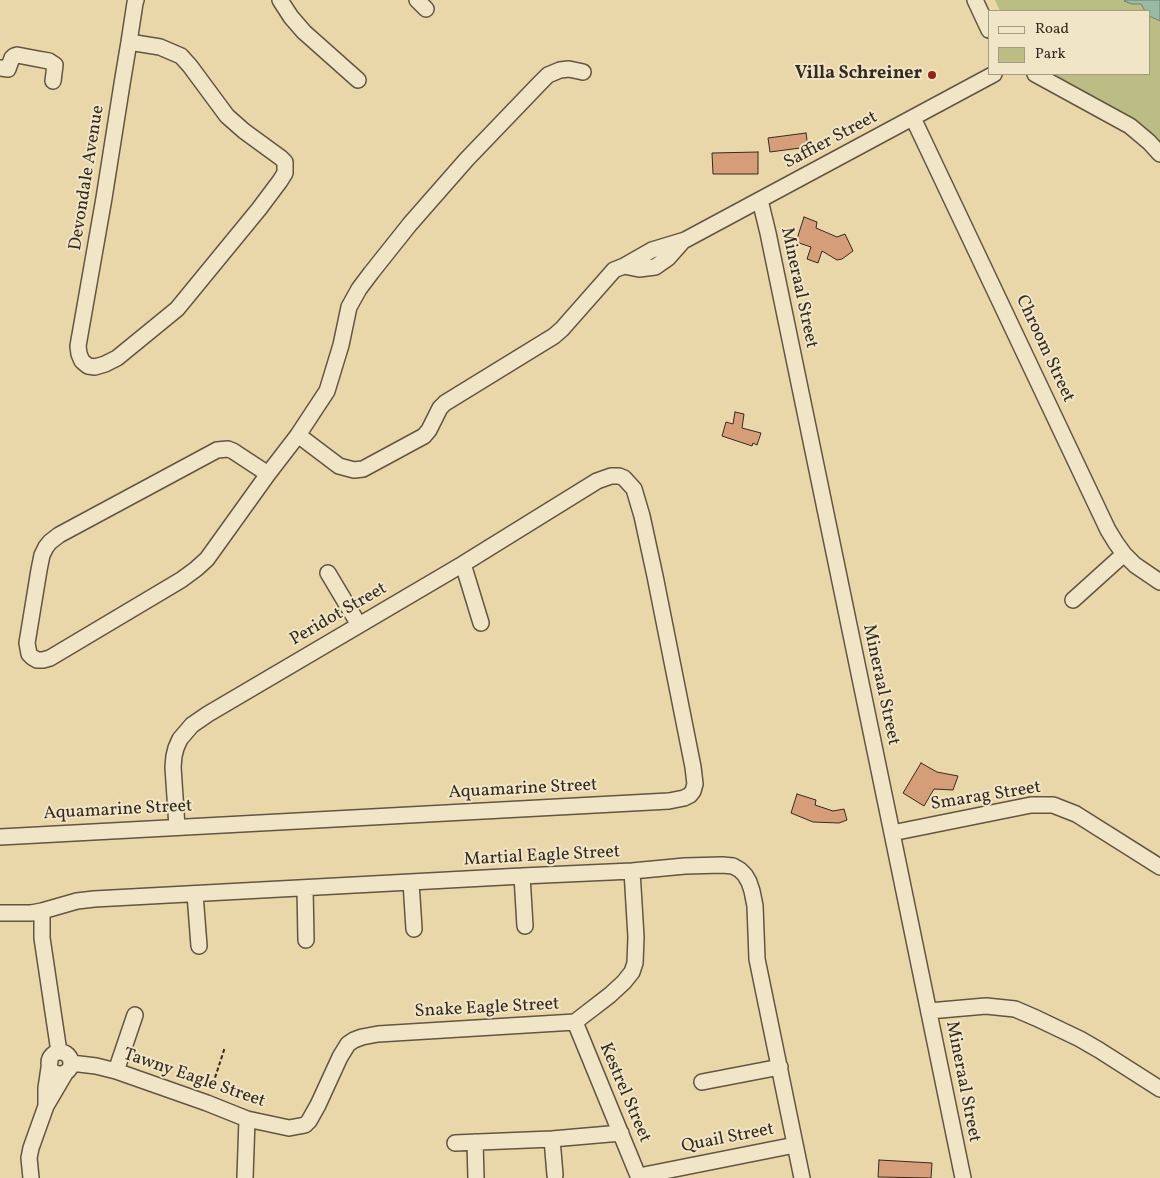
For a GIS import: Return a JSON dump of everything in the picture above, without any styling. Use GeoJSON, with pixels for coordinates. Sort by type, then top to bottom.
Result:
{"type":"FeatureCollection","features":[{"type":"Feature","properties":{"kind":"street","name":"Devondale Avenue"},"geometry":{"type":"LineString","coordinates":[[129,42],[160,48],[181,56],[227,116],[285,162],[284,173],[280,182],[260,209],[177,309],[125,352],[111,361],[95,367],[88,366],[82,361],[79,354],[79,340],[136,0]]}},
{"type":"Feature","properties":{"kind":"street"},"geometry":{"type":"LineString","coordinates":[[280,0],[304,32],[358,80]]}},
{"type":"Feature","properties":{"kind":"street"},"geometry":{"type":"LineString","coordinates":[[975,0],[988,28]]}},
{"type":"Feature","properties":{"kind":"street"},"geometry":{"type":"LineString","coordinates":[[0,68],[8,69],[12,58],[17,55],[38,58],[55,65],[53,81]]}},
{"type":"Feature","properties":{"kind":"street"},"geometry":{"type":"LineString","coordinates":[[268,474],[233,451],[223,448],[59,535],[50,542],[42,555],[27,643],[29,654],[37,660],[50,658],[196,569],[207,559],[298,435],[327,391],[350,307],[370,273],[467,159],[548,75],[560,70],[570,69],[583,72]]}},
{"type":"Feature","properties":{"kind":"street","name":"Saffier Street"},"geometry":{"type":"LineString","coordinates":[[298,435],[339,466],[354,470],[363,469],[424,436],[440,408],[446,403],[554,336],[614,270],[652,250],[684,240],[992,75]]}},
{"type":"Feature","properties":{"kind":"street"},"geometry":{"type":"LineString","coordinates":[[1037,75],[1130,126],[1160,154]]}},
{"type":"Feature","properties":{"kind":"street","name":"Chroom Street"},"geometry":{"type":"LineString","coordinates":[[913,118],[1108,530],[1124,554],[1135,565],[1160,582]]}},
{"type":"Feature","properties":{"kind":"street","name":"Mineraal Street"},"geometry":{"type":"LineString","coordinates":[[760,200],[963,1178]]}},
{"type":"Feature","properties":{"kind":"street","name":"Aquamarine Street"},"geometry":{"type":"LineString","coordinates":[[0,837],[670,801],[690,795],[695,784],[693,767],[638,500],[634,489],[624,478],[612,476],[597,481]]}},
{"type":"Feature","properties":{"kind":"street","name":"Peridot Street"},"geometry":{"type":"LineString","coordinates":[[177,826],[173,767],[176,748],[186,732],[208,714],[463,564],[597,481]]}},
{"type":"Feature","properties":{"kind":"street"},"geometry":{"type":"LineString","coordinates":[[1073,600],[1124,554]]}},
{"type":"Feature","properties":{"kind":"street"},"geometry":{"type":"LineString","coordinates":[[463,564],[481,623]]}},
{"type":"Feature","properties":{"kind":"street"},"geometry":{"type":"LineString","coordinates":[[328,573],[359,625]]}},
{"type":"Feature","properties":{"kind":"street","name":"Smarag Street"},"geometry":{"type":"LineString","coordinates":[[892,833],[1031,804],[1053,805],[1076,814],[1160,867]]}},
{"type":"Feature","properties":{"kind":"street","name":"Martial Eagle Street"},"geometry":{"type":"LineString","coordinates":[[0,913],[37,912],[85,900],[522,876],[632,872],[685,866],[733,866],[746,875],[750,882],[753,898],[757,959],[802,1178]]}},
{"type":"Feature","properties":{"kind":"street","name":"Snake Eagle Street"},"geometry":{"type":"LineString","coordinates":[[305,1125],[318,1105],[340,1057],[348,1044],[354,1040],[378,1034],[575,1022],[610,995],[632,972],[635,963],[636,937],[632,872]]}},
{"type":"Feature","properties":{"kind":"street"},"geometry":{"type":"LineString","coordinates":[[522,876],[525,926]]}},
{"type":"Feature","properties":{"kind":"street"},"geometry":{"type":"LineString","coordinates":[[412,882],[414,929]]}},
{"type":"Feature","properties":{"kind":"street"},"geometry":{"type":"LineString","coordinates":[[305,888],[306,940]]}},
{"type":"Feature","properties":{"kind":"street"},"geometry":{"type":"LineString","coordinates":[[195,894],[199,946]]}},
{"type":"Feature","properties":{"kind":"street"},"geometry":{"type":"LineString","coordinates":[[37,912],[42,938],[54,1056],[46,1088],[46,1106]]}},
{"type":"Feature","properties":{"kind":"street"},"geometry":{"type":"LineString","coordinates":[[929,1011],[986,1006],[1015,1009],[1080,1039],[1160,1090]]}},
{"type":"Feature","properties":{"kind":"street"},"geometry":{"type":"LineString","coordinates":[[116,1071],[135,1015]]}},
{"type":"Feature","properties":{"kind":"street","name":"Kestrel Street"},"geometry":{"type":"LineString","coordinates":[[575,1022],[639,1177]]}},
{"type":"Feature","properties":{"kind":"street"},"geometry":{"type":"LineString","coordinates":[[32,1178],[29,1158],[31,1148],[46,1106],[69,1067],[71,1059],[66,1054],[54,1056]]}},
{"type":"Feature","properties":{"kind":"street","name":"Tawny Eagle Street"},"geometry":{"type":"LineString","coordinates":[[69,1067],[96,1066],[116,1071],[207,1103],[246,1119],[288,1128],[305,1125]]}},
{"type":"Feature","properties":{"kind":"street"},"geometry":{"type":"LineString","coordinates":[[702,1082],[780,1067]]}},
{"type":"Feature","properties":{"kind":"street"},"geometry":{"type":"LineString","coordinates":[[245,1178],[246,1119]]}},
{"type":"Feature","properties":{"kind":"street"},"geometry":{"type":"LineString","coordinates":[[455,1143],[621,1133]]}},
{"type":"Feature","properties":{"kind":"street"},"geometry":{"type":"LineString","coordinates":[[552,1138],[555,1175]]}},
{"type":"Feature","properties":{"kind":"street"},"geometry":{"type":"LineString","coordinates":[[475,1142],[476,1178]]}},
{"type":"Feature","properties":{"kind":"street","name":"Quail Street"},"geometry":{"type":"LineString","coordinates":[[639,1177],[795,1145]]}},
{"type":"Feature","properties":{"kind":"path"},"geometry":{"type":"LineString","coordinates":[[207,1103],[226,1047]]}},
{"type":"Feature","properties":{"kind":"green space"},"geometry":{"type":"Polygon","coordinates":[[[995,0],[1160,0],[1160,141],[1051,75],[1150,75],[1150,10],[1000,10],[995,0]]]}},
{"type":"Feature","properties":{"kind":"shaded area"},"geometry":{"type":"Polygon","coordinates":[[[1160,0],[1160,21],[1150,16],[1150,10],[1144,10],[1141,4],[1132,4],[1124,1],[1160,0]]]}},
{"type":"Feature","properties":{"kind":"building"},"geometry":{"type":"Polygon","coordinates":[[[806,133],[808,147],[770,152],[768,138],[806,133]]]}},
{"type":"Feature","properties":{"kind":"building"},"geometry":{"type":"Polygon","coordinates":[[[758,152],[758,174],[713,174],[712,153],[758,152]]]}},
{"type":"Feature","properties":{"kind":"building"},"geometry":{"type":"Polygon","coordinates":[[[804,217],[817,222],[816,228],[837,237],[845,234],[853,251],[842,259],[837,260],[822,251],[818,263],[807,259],[811,247],[796,242],[804,217]]]}},
{"type":"Feature","properties":{"kind":"building"},"geometry":{"type":"Polygon","coordinates":[[[735,412],[744,414],[742,428],[761,433],[757,445],[753,443],[752,446],[722,436],[726,422],[733,424],[735,412]]]}},
{"type":"Feature","properties":{"kind":"building"},"geometry":{"type":"Polygon","coordinates":[[[921,763],[937,772],[958,776],[953,790],[934,789],[924,806],[903,793],[921,763]]]}},
{"type":"Feature","properties":{"kind":"building"},"geometry":{"type":"Polygon","coordinates":[[[797,794],[816,800],[815,805],[833,811],[844,809],[847,820],[839,823],[813,822],[791,813],[797,794]]]}},
{"type":"Feature","properties":{"kind":"building"},"geometry":{"type":"Polygon","coordinates":[[[879,1160],[932,1163],[931,1178],[878,1177],[879,1160]]]}},
{"type":"Feature","properties":{"kind":"place","name":"Villa Schreiner"},"geometry":{"type":"Point","coordinates":[932,75]}}]}
